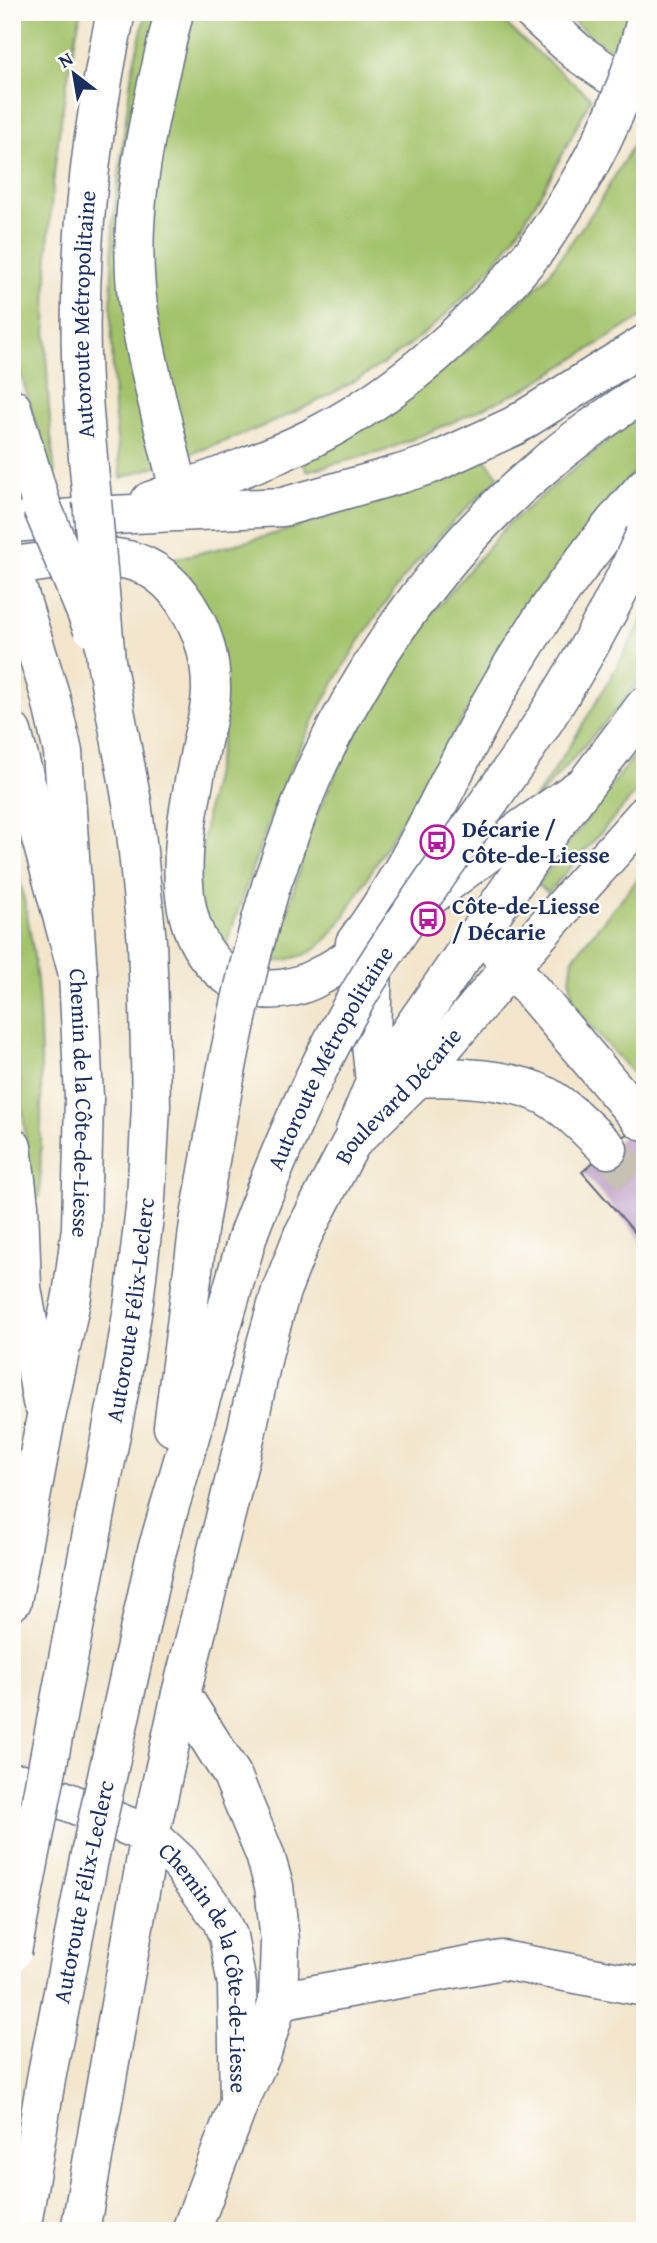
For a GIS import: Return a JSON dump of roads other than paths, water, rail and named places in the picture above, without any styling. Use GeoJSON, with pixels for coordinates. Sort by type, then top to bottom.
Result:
{"type":"FeatureCollection","features":[{"type":"Feature","properties":{"kind":"main road","name":"Autoroute Métropolitaine"},"geometry":{"type":"LineString","coordinates":[[106,661],[83,398],[81,315],[89,173],[116,12]]}},
{"type":"Feature","properties":{"kind":"main road"},"geometry":{"type":"LineString","coordinates":[[174,12],[141,163],[136,214],[135,269],[139,312],[182,501]]}},
{"type":"Feature","properties":{"kind":"main road"},"geometry":{"type":"LineString","coordinates":[[533,12],[577,52],[645,99]]}},
{"type":"Feature","properties":{"kind":"main road"},"geometry":{"type":"LineString","coordinates":[[182,501],[287,450],[366,406],[418,369],[460,333],[513,278],[570,200],[609,128],[632,69],[645,24]]}},
{"type":"Feature","properties":{"kind":"main road"},"geometry":{"type":"LineString","coordinates":[[12,523],[112,514],[182,501],[283,507],[344,491],[429,465],[514,426],[645,344]]}},
{"type":"Feature","properties":{"kind":"main road"},"geometry":{"type":"LineString","coordinates":[[156,1553],[200,1223],[226,1061],[247,970],[271,886],[298,811],[338,726],[378,655],[430,582],[487,518],[541,467],[573,441],[645,391]]}},
{"type":"Feature","properties":{"kind":"main road"},"geometry":{"type":"LineString","coordinates":[[12,408],[42,507],[106,661]]}},
{"type":"Feature","properties":{"kind":"main road"},"geometry":{"type":"LineString","coordinates":[[329,969],[360,937],[387,895],[491,701],[527,641],[587,553],[645,487]]}},
{"type":"Feature","properties":{"kind":"main road","name":"Autoroute Métropolitaine"},"geometry":{"type":"LineString","coordinates":[[156,1553],[249,1232],[318,1070],[344,1020],[389,946],[553,706],[589,647],[645,535]]}},
{"type":"Feature","properties":{"kind":"main road"},"geometry":{"type":"LineString","coordinates":[[12,566],[113,558],[141,565],[159,574],[184,601],[200,630],[210,667],[211,692],[188,825],[183,872],[187,910],[198,943],[216,967],[235,981],[251,988],[264,990],[297,986],[329,969],[377,938],[585,784]]}},
{"type":"Feature","properties":{"kind":"main road"},"geometry":{"type":"LineString","coordinates":[[17,587],[50,695],[62,752],[78,974]]}},
{"type":"Feature","properties":{"kind":"main road","name":"Autoroute Félix-Leclerc"},"geometry":{"type":"LineString","coordinates":[[12,1952],[120,1387],[134,1302],[146,1199],[151,1081],[147,942],[132,802],[106,661]]}},
{"type":"Feature","properties":{"kind":"main road"},"geometry":{"type":"LineString","coordinates":[[351,1143],[375,1082],[585,784],[645,706]]}},
{"type":"Feature","properties":{"kind":"main road","name":"Chemin de la Côte-de-Liesse"},"geometry":{"type":"LineString","coordinates":[[12,732],[78,974],[84,1098],[81,1228],[72,1296],[12,1600]]}},
{"type":"Feature","properties":{"kind":"main road","name":"Boulevard Décarie"},"geometry":{"type":"LineString","coordinates":[[247,1430],[264,1351],[281,1291],[315,1209],[351,1143],[417,1078],[510,966],[645,815]]}},
{"type":"Feature","properties":{"kind":"main road"},"geometry":{"type":"LineString","coordinates":[[375,1082],[371,1044],[371,978],[387,895]]}},
{"type":"Feature","properties":{"kind":"main road"},"geometry":{"type":"LineString","coordinates":[[481,931],[641,1120]]}},
{"type":"Feature","properties":{"kind":"main road"},"geometry":{"type":"LineString","coordinates":[[417,1078],[493,1082],[543,1094],[608,1149]]}},
{"type":"Feature","properties":{"kind":"main road"},"geometry":{"type":"LineString","coordinates":[[12,1147],[19,1205],[22,1288],[45,1422]]}},
{"type":"Feature","properties":{"kind":"main road","name":"Chemin de la Côte-de-Liesse"},"geometry":{"type":"LineString","coordinates":[[80,2231],[150,1835],[181,1694],[247,1430]]}},
{"type":"Feature","properties":{"kind":"main road","name":"Autoroute Félix-Leclerc"},"geometry":{"type":"LineString","coordinates":[[21,2231],[46,2079],[89,1859],[156,1553]]}},
{"type":"Feature","properties":{"kind":"main road"},"geometry":{"type":"LineString","coordinates":[[181,1694],[224,1759],[265,1854],[274,1886],[280,1941],[278,2001],[262,2053],[239,2103]]}},
{"type":"Feature","properties":{"kind":"main road"},"geometry":{"type":"LineString","coordinates":[[12,1783],[20,1783],[150,1835]]}},
{"type":"Feature","properties":{"kind":"main road","name":"Chemin de la Côte-de-Liesse"},"geometry":{"type":"LineString","coordinates":[[150,1835],[180,1863],[221,1919],[228,1936],[237,1985],[239,2103],[191,2231]]}},
{"type":"Feature","properties":{"kind":"main road"},"geometry":{"type":"LineString","coordinates":[[278,2001],[502,1961],[645,1987]]}},
{"type":"Feature","properties":{"kind":"tunnel"},"geometry":{"type":"LineString","coordinates":[[608,1149],[645,1188]]}},
{"type":"Feature","properties":{"kind":"place","name":"Décarie / Côte-de-Liesse"},"geometry":{"type":"Point","coordinates":[437,842]}},
{"type":"Feature","properties":{"kind":"place","name":"Côte-de-Liesse / Décarie"},"geometry":{"type":"Point","coordinates":[428,919]}}]}
